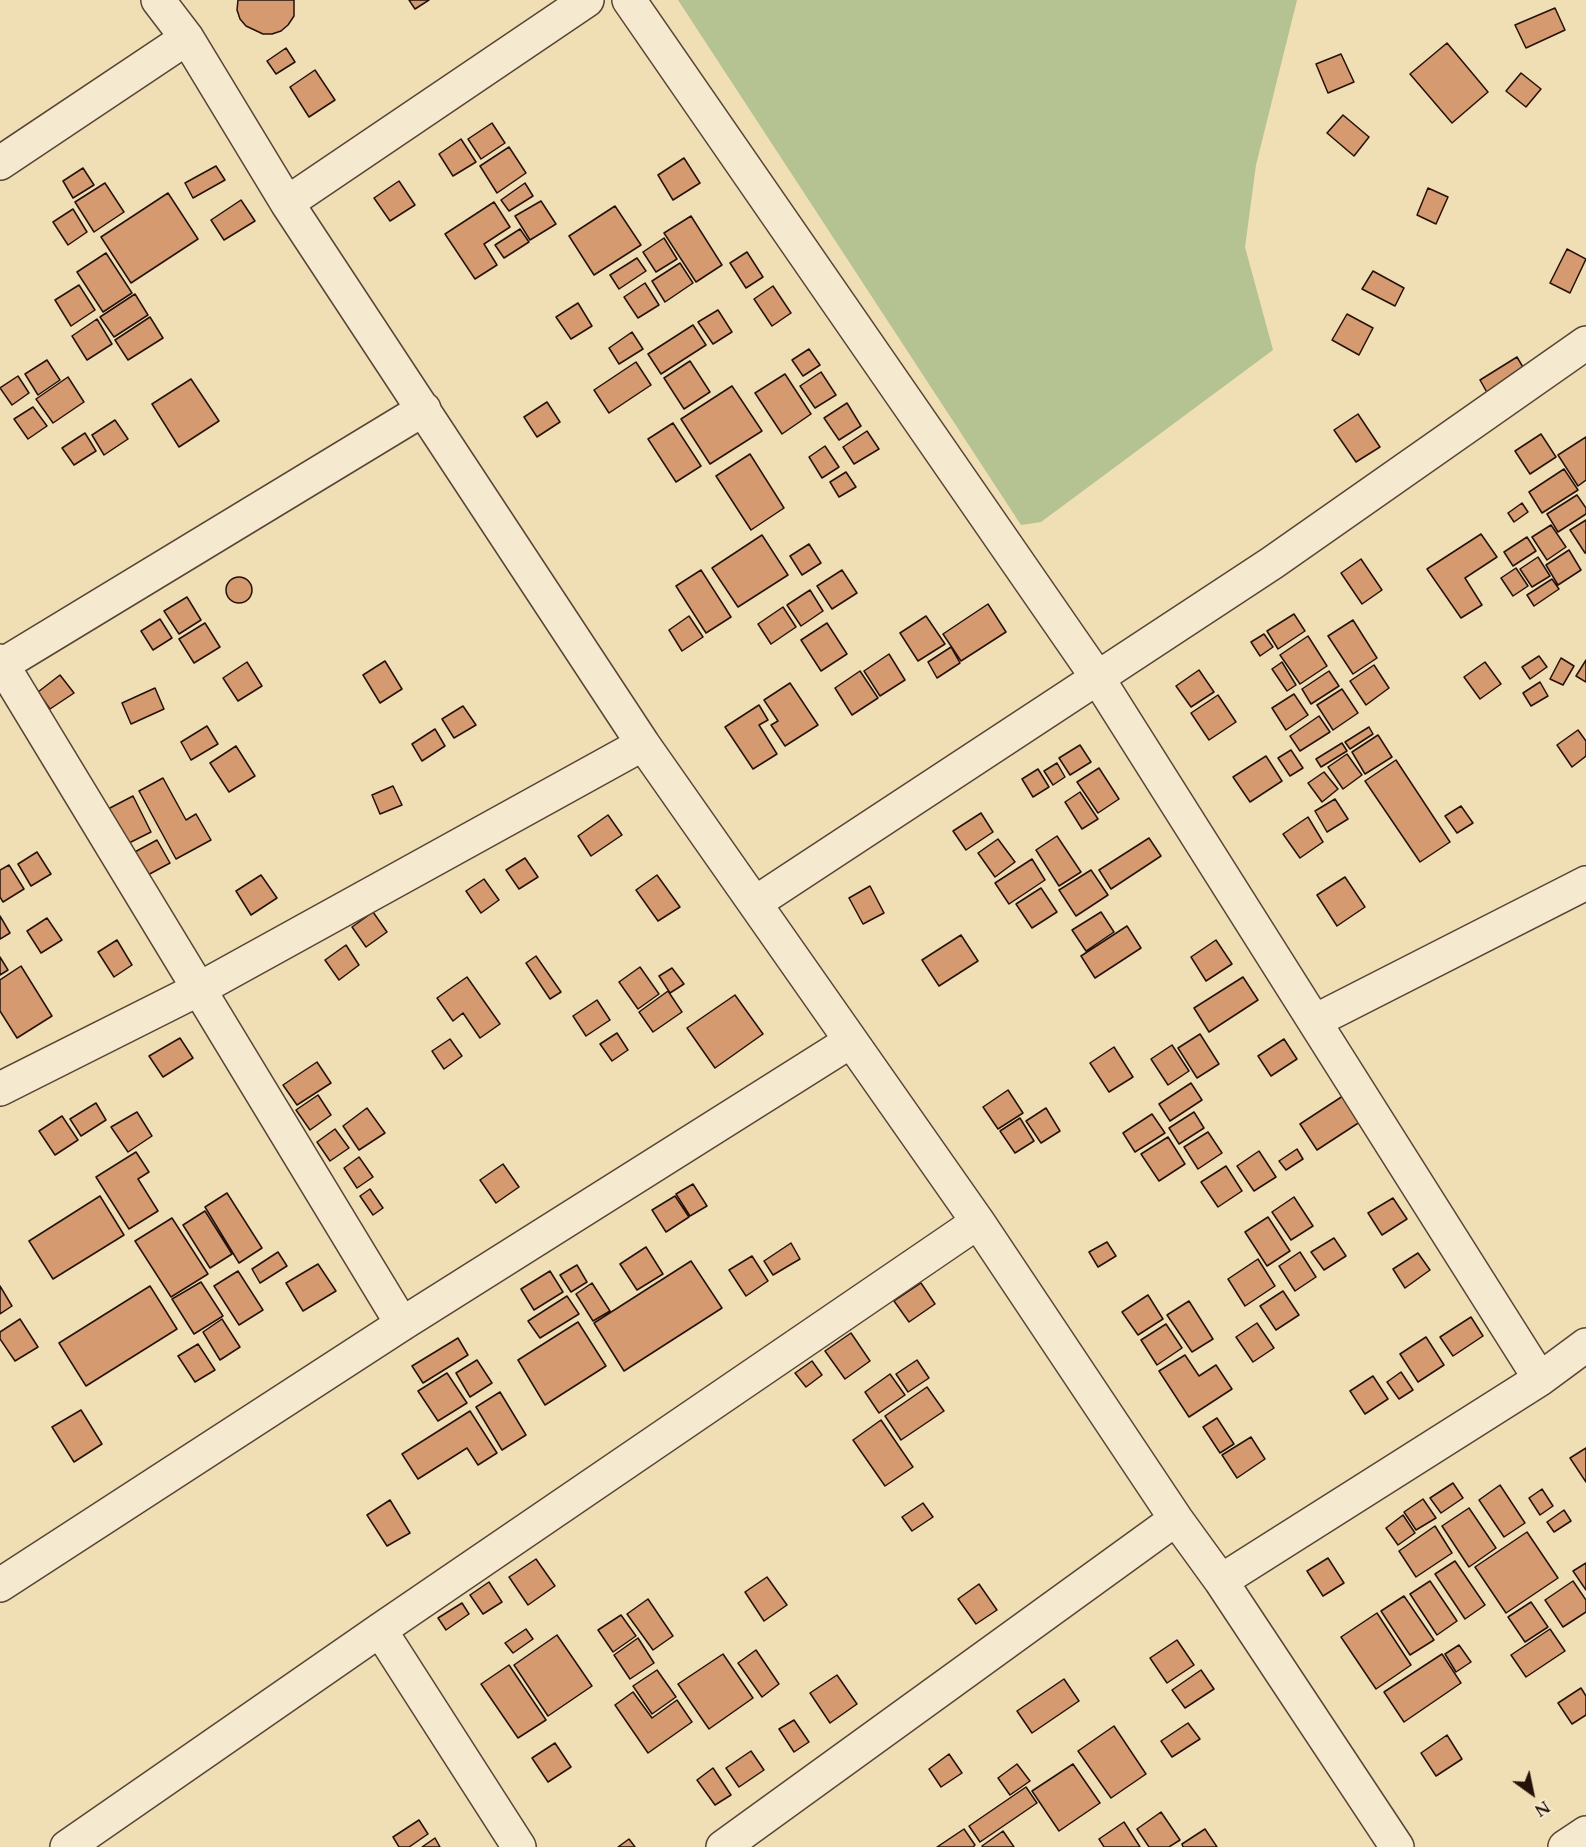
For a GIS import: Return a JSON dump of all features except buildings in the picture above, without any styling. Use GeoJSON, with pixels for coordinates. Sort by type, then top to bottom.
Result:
{"type":"FeatureCollection","features":[{"type":"Feature","properties":{"kind":"street"},"geometry":{"type":"LineString","coordinates":[[158,0],[187,38],[287,203],[643,744],[978,1222],[1176,1519],[1221,1581],[1397,1847]]}},
{"type":"Feature","properties":{"kind":"street"},"geometry":{"type":"LineString","coordinates":[[287,203],[587,0]]}},
{"type":"Feature","properties":{"kind":"street"},"geometry":{"type":"LineString","coordinates":[[629,0],[1097,677],[1540,1379]]}},
{"type":"Feature","properties":{"kind":"street"},"geometry":{"type":"LineString","coordinates":[[0,163],[187,38]]}},
{"type":"Feature","properties":{"kind":"street"},"geometry":{"type":"LineString","coordinates":[[755,903],[1272,563],[1586,343]]}},
{"type":"Feature","properties":{"kind":"street"},"geometry":{"type":"LineString","coordinates":[[402,1324],[1,663],[424,409]]}},
{"type":"Feature","properties":{"kind":"street"},"geometry":{"type":"LineString","coordinates":[[0,1089],[199,989],[643,744]]}},
{"type":"Feature","properties":{"kind":"street"},"geometry":{"type":"LineString","coordinates":[[1315,1021],[1586,883]]}},
{"type":"Feature","properties":{"kind":"street"},"geometry":{"type":"LineString","coordinates":[[0,1585],[402,1324],[851,1041]]}},
{"type":"Feature","properties":{"kind":"street"},"geometry":{"type":"LineString","coordinates":[[67,1847],[380,1630],[978,1222]]}},
{"type":"Feature","properties":{"kind":"street"},"geometry":{"type":"LineString","coordinates":[[1221,1581],[1540,1379],[1586,1345]]}},
{"type":"Feature","properties":{"kind":"street"},"geometry":{"type":"LineString","coordinates":[[723,1847],[1176,1519]]}},
{"type":"Feature","properties":{"kind":"street"},"geometry":{"type":"LineString","coordinates":[[380,1630],[519,1847]]}},
{"type":"Feature","properties":{"kind":"street"},"geometry":{"type":"LineString","coordinates":[[1565,1847],[1586,1833]]}},
{"type":"Feature","properties":{"kind":"green space"},"geometry":{"type":"Polygon","coordinates":[[[678,0],[1297,0],[1256,165],[1245,247],[1273,350],[1041,522],[1021,525],[678,0]]]}}]}
